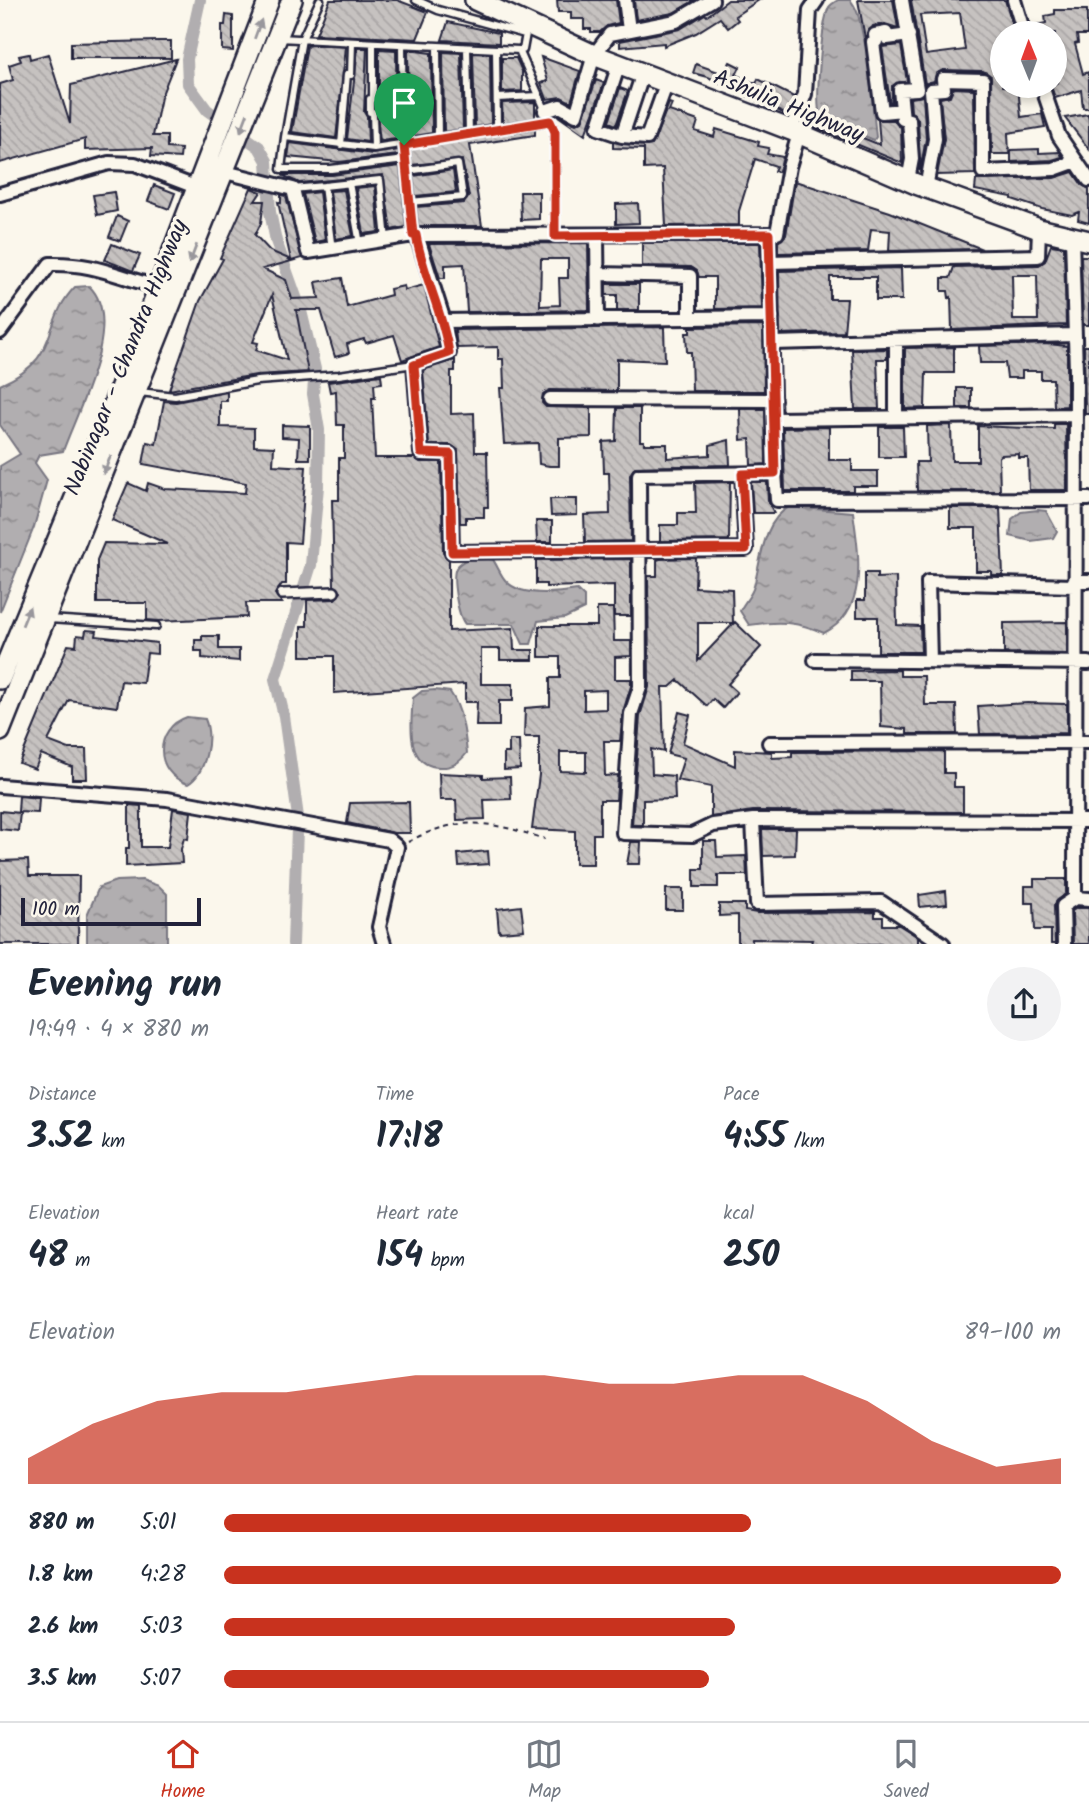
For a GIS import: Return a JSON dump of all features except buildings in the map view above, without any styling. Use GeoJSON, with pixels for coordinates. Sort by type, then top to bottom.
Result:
{"type":"FeatureCollection","features":[{"type":"Feature","properties":{"kind":"highway","name":"Nabinagar - Chandra Highway"},"geometry":{"type":"LineString","coordinates":[[0,731],[137,392],[247,58],[269,0]]}},
{"type":"Feature","properties":{"kind":"highway","name":"Nabinagar - Chandra Highway"},"geometry":{"type":"LineString","coordinates":[[0,679],[158,290],[205,187],[225,172],[292,0]]}},
{"type":"Feature","properties":{"kind":"highway","name":"Ashulia Highway"},"geometry":{"type":"LineString","coordinates":[[475,0],[526,30],[795,132],[917,184],[1039,229],[1081,239]]}},
{"type":"Feature","properties":{"kind":"street"},"geometry":{"type":"LineString","coordinates":[[625,0],[629,30]]}},
{"type":"Feature","properties":{"kind":"street"},"geometry":{"type":"LineString","coordinates":[[225,172],[293,189],[308,252],[415,235],[777,233],[795,132],[805,94],[810,10],[817,0]]}},
{"type":"Feature","properties":{"kind":"street"},"geometry":{"type":"LineString","coordinates":[[902,0],[917,89],[900,90],[903,119],[909,120],[917,184]]}},
{"type":"Feature","properties":{"kind":"street"},"geometry":{"type":"LineString","coordinates":[[1014,0],[1020,21]]}},
{"type":"Feature","properties":{"kind":"street"},"geometry":{"type":"LineString","coordinates":[[548,116],[560,106],[576,115],[594,55],[610,34],[660,26],[706,2]]}},
{"type":"Feature","properties":{"kind":"street"},"geometry":{"type":"LineString","coordinates":[[902,110],[882,112],[873,42],[876,41],[875,35],[886,33],[887,38],[909,35]]}},
{"type":"Feature","properties":{"kind":"street"},"geometry":{"type":"LineString","coordinates":[[619,64],[598,128],[622,136],[648,138],[667,82]]}},
{"type":"Feature","properties":{"kind":"street"},"geometry":{"type":"LineString","coordinates":[[622,136],[643,73]]}},
{"type":"Feature","properties":{"kind":"street"},"geometry":{"type":"LineString","coordinates":[[917,184],[934,139],[931,90],[944,89],[943,79],[983,80],[983,172],[1054,169],[1076,162]]}},
{"type":"Feature","properties":{"kind":"street"},"geometry":{"type":"LineString","coordinates":[[1046,98],[1059,136],[1089,180]]}},
{"type":"Feature","properties":{"kind":"street"},"geometry":{"type":"LineString","coordinates":[[0,194],[109,163],[135,164],[205,187]]}},
{"type":"Feature","properties":{"kind":"street"},"geometry":{"type":"LineString","coordinates":[[770,262],[1038,256],[1039,229]]}},
{"type":"Feature","properties":{"kind":"street"},"geometry":{"type":"LineString","coordinates":[[769,234],[778,500],[1089,499]]}},
{"type":"Feature","properties":{"kind":"street"},"geometry":{"type":"LineString","coordinates":[[415,235],[444,321],[449,353],[414,365],[421,453],[450,454],[452,552],[746,549],[742,474]]}},
{"type":"Feature","properties":{"kind":"street"},"geometry":{"type":"LineString","coordinates":[[597,236],[598,320]]}},
{"type":"Feature","properties":{"kind":"street"},"geometry":{"type":"LineString","coordinates":[[1075,898],[1075,499],[1082,359],[1075,335],[1074,281],[1081,239]]}},
{"type":"Feature","properties":{"kind":"street"},"geometry":{"type":"LineString","coordinates":[[0,332],[33,282],[50,264],[80,263],[103,268],[154,286],[158,290]]}},
{"type":"Feature","properties":{"kind":"street"},"geometry":{"type":"LineString","coordinates":[[598,274],[690,276],[690,318]]}},
{"type":"Feature","properties":{"kind":"street"},"geometry":{"type":"LineString","coordinates":[[1074,281],[1089,281]]}},
{"type":"Feature","properties":{"kind":"street"},"geometry":{"type":"LineString","coordinates":[[444,321],[772,317]]}},
{"type":"Feature","properties":{"kind":"street"},"geometry":{"type":"LineString","coordinates":[[774,343],[1075,335]]}},
{"type":"Feature","properties":{"kind":"street"},"geometry":{"type":"LineString","coordinates":[[896,340],[896,417]]}},
{"type":"Feature","properties":{"kind":"street"},"geometry":{"type":"LineString","coordinates":[[550,400],[774,400]]}},
{"type":"Feature","properties":{"kind":"street"},"geometry":{"type":"LineString","coordinates":[[775,419],[896,417],[1080,424]]}},
{"type":"Feature","properties":{"kind":"street"},"geometry":{"type":"LineString","coordinates":[[775,473],[639,475],[640,687],[631,714],[623,833],[692,835],[713,825],[753,820],[1089,821]]}},
{"type":"Feature","properties":{"kind":"street"},"geometry":{"type":"LineString","coordinates":[[930,661],[928,583],[1074,583],[1089,580]]}},
{"type":"Feature","properties":{"kind":"street"},"geometry":{"type":"LineString","coordinates":[[282,594],[334,592]]}},
{"type":"Feature","properties":{"kind":"street"},"geometry":{"type":"LineString","coordinates":[[815,660],[1089,663]]}},
{"type":"Feature","properties":{"kind":"street"},"geometry":{"type":"LineString","coordinates":[[769,743],[1089,742]]}},
{"type":"Feature","properties":{"kind":"street"},"geometry":{"type":"LineString","coordinates":[[0,786],[191,802],[389,839],[397,847],[379,927],[384,944]]}},
{"type":"Feature","properties":{"kind":"street"},"geometry":{"type":"LineString","coordinates":[[753,820],[757,904],[881,902],[943,944]]}},
{"type":"Feature","properties":{"kind":"street"},"geometry":{"type":"LineString","coordinates":[[1063,944],[1063,906],[1075,898],[1089,899]]}},
{"type":"Feature","properties":{"kind":"lane"},"geometry":{"type":"LineString","coordinates":[[320,0],[302,39],[281,169],[331,169],[405,160]]}},
{"type":"Feature","properties":{"kind":"lane"},"geometry":{"type":"LineString","coordinates":[[277,38],[523,50],[526,30],[438,10],[416,0]]}},
{"type":"Feature","properties":{"kind":"lane"},"geometry":{"type":"LineString","coordinates":[[341,145],[347,74],[351,75],[352,43]]}},
{"type":"Feature","properties":{"kind":"lane"},"geometry":{"type":"LineString","coordinates":[[373,44],[373,99],[370,99],[370,112],[373,112],[374,148]]}},
{"type":"Feature","properties":{"kind":"lane"},"geometry":{"type":"LineString","coordinates":[[402,45],[405,160],[415,235]]}},
{"type":"Feature","properties":{"kind":"lane"},"geometry":{"type":"LineString","coordinates":[[437,46],[438,139]]}},
{"type":"Feature","properties":{"kind":"lane"},"geometry":{"type":"LineString","coordinates":[[467,48],[469,133]]}},
{"type":"Feature","properties":{"kind":"lane"},"geometry":{"type":"LineString","coordinates":[[496,49],[497,127]]}},
{"type":"Feature","properties":{"kind":"lane"},"geometry":{"type":"LineString","coordinates":[[519,50],[555,132],[555,236]]}},
{"type":"Feature","properties":{"kind":"lane"},"geometry":{"type":"LineString","coordinates":[[497,98],[539,96]]}},
{"type":"Feature","properties":{"kind":"lane"},"geometry":{"type":"LineString","coordinates":[[285,137],[374,148],[438,139],[548,116]]}},
{"type":"Feature","properties":{"kind":"lane"},"geometry":{"type":"LineString","coordinates":[[407,171],[458,164],[464,197],[410,202]]}},
{"type":"Feature","properties":{"kind":"lane"},"geometry":{"type":"LineString","coordinates":[[293,189],[380,180],[386,240]]}},
{"type":"Feature","properties":{"kind":"lane"},"geometry":{"type":"LineString","coordinates":[[349,183],[360,244]]}},
{"type":"Feature","properties":{"kind":"lane"},"geometry":{"type":"LineString","coordinates":[[324,186],[332,250]]}},
{"type":"Feature","properties":{"kind":"lane"},"geometry":{"type":"LineString","coordinates":[[137,392],[175,396],[257,381],[339,375],[414,365]]}},
{"type":"Feature","properties":{"kind":"lane"},"geometry":{"type":"LineString","coordinates":[[47,619],[156,626]]}},
{"type":"Feature","properties":{"kind":"path"},"geometry":{"type":"LineString","coordinates":[[397,847],[434,828],[453,823],[499,824],[545,839]]}},
{"type":"Feature","properties":{"kind":"water"},"geometry":{"type":"Polygon","coordinates":[[[838,0],[850,0],[859,17],[867,49],[876,137],[874,140],[821,118],[819,111],[820,64],[826,15],[829,7],[838,0]]]}},
{"type":"Feature","properties":{"kind":"water"},"geometry":{"type":"Polygon","coordinates":[[[89,286],[99,301],[103,321],[95,367],[63,451],[39,455],[35,463],[47,480],[34,527],[0,612],[0,466],[20,454],[0,425],[0,385],[20,375],[33,363],[42,352],[64,300],[75,287],[89,286]]]}},
{"type":"Feature","properties":{"kind":"water"},"geometry":{"type":"Polygon","coordinates":[[[789,507],[853,512],[858,563],[855,596],[838,623],[824,633],[787,623],[749,625],[740,611],[753,589],[768,531],[780,513],[789,507]]]}},
{"type":"Feature","properties":{"kind":"water"},"geometry":{"type":"Polygon","coordinates":[[[1046,511],[1057,531],[1053,538],[1031,541],[1010,536],[1012,519],[1021,512],[1046,511]]]}},
{"type":"Feature","properties":{"kind":"water"},"geometry":{"type":"Polygon","coordinates":[[[491,557],[506,581],[520,590],[540,593],[577,590],[584,597],[584,609],[565,618],[538,621],[531,644],[523,644],[514,624],[465,624],[456,597],[456,568],[468,559],[491,557]]]}},
{"type":"Feature","properties":{"kind":"water"},"geometry":{"type":"Polygon","coordinates":[[[422,691],[450,692],[464,729],[467,753],[448,767],[428,765],[420,759],[412,741],[413,698],[422,691]]]}},
{"type":"Feature","properties":{"kind":"water"},"geometry":{"type":"Polygon","coordinates":[[[187,717],[205,719],[208,736],[203,764],[188,784],[168,770],[162,750],[168,731],[187,717]]]}},
{"type":"Feature","properties":{"kind":"water"},"geometry":{"type":"Polygon","coordinates":[[[142,880],[159,886],[167,894],[167,944],[87,944],[87,915],[99,887],[116,881],[142,880]]]}},
{"type":"Feature","properties":{"kind":"waterway"},"geometry":{"type":"LineString","coordinates":[[200,0],[187,59],[188,84],[207,110],[259,147],[267,161],[270,212],[276,241],[301,311],[315,369],[313,394],[319,430],[318,486],[311,565],[275,679],[284,716],[298,817]]}},
{"type":"Feature","properties":{"kind":"waterway"},"geometry":{"type":"LineString","coordinates":[[293,944],[297,828]]}},
{"type":"Feature","properties":{"kind":"route"},"geometry":{"type":"LineString","coordinates":[[550,121],[555,132],[555,236],[769,234],[774,343],[775,473],[742,474],[746,549],[452,552],[450,454],[421,453],[414,365],[449,353],[444,321],[419,251],[416,235],[413,235],[404,145],[497,127],[550,121]]}}]}
